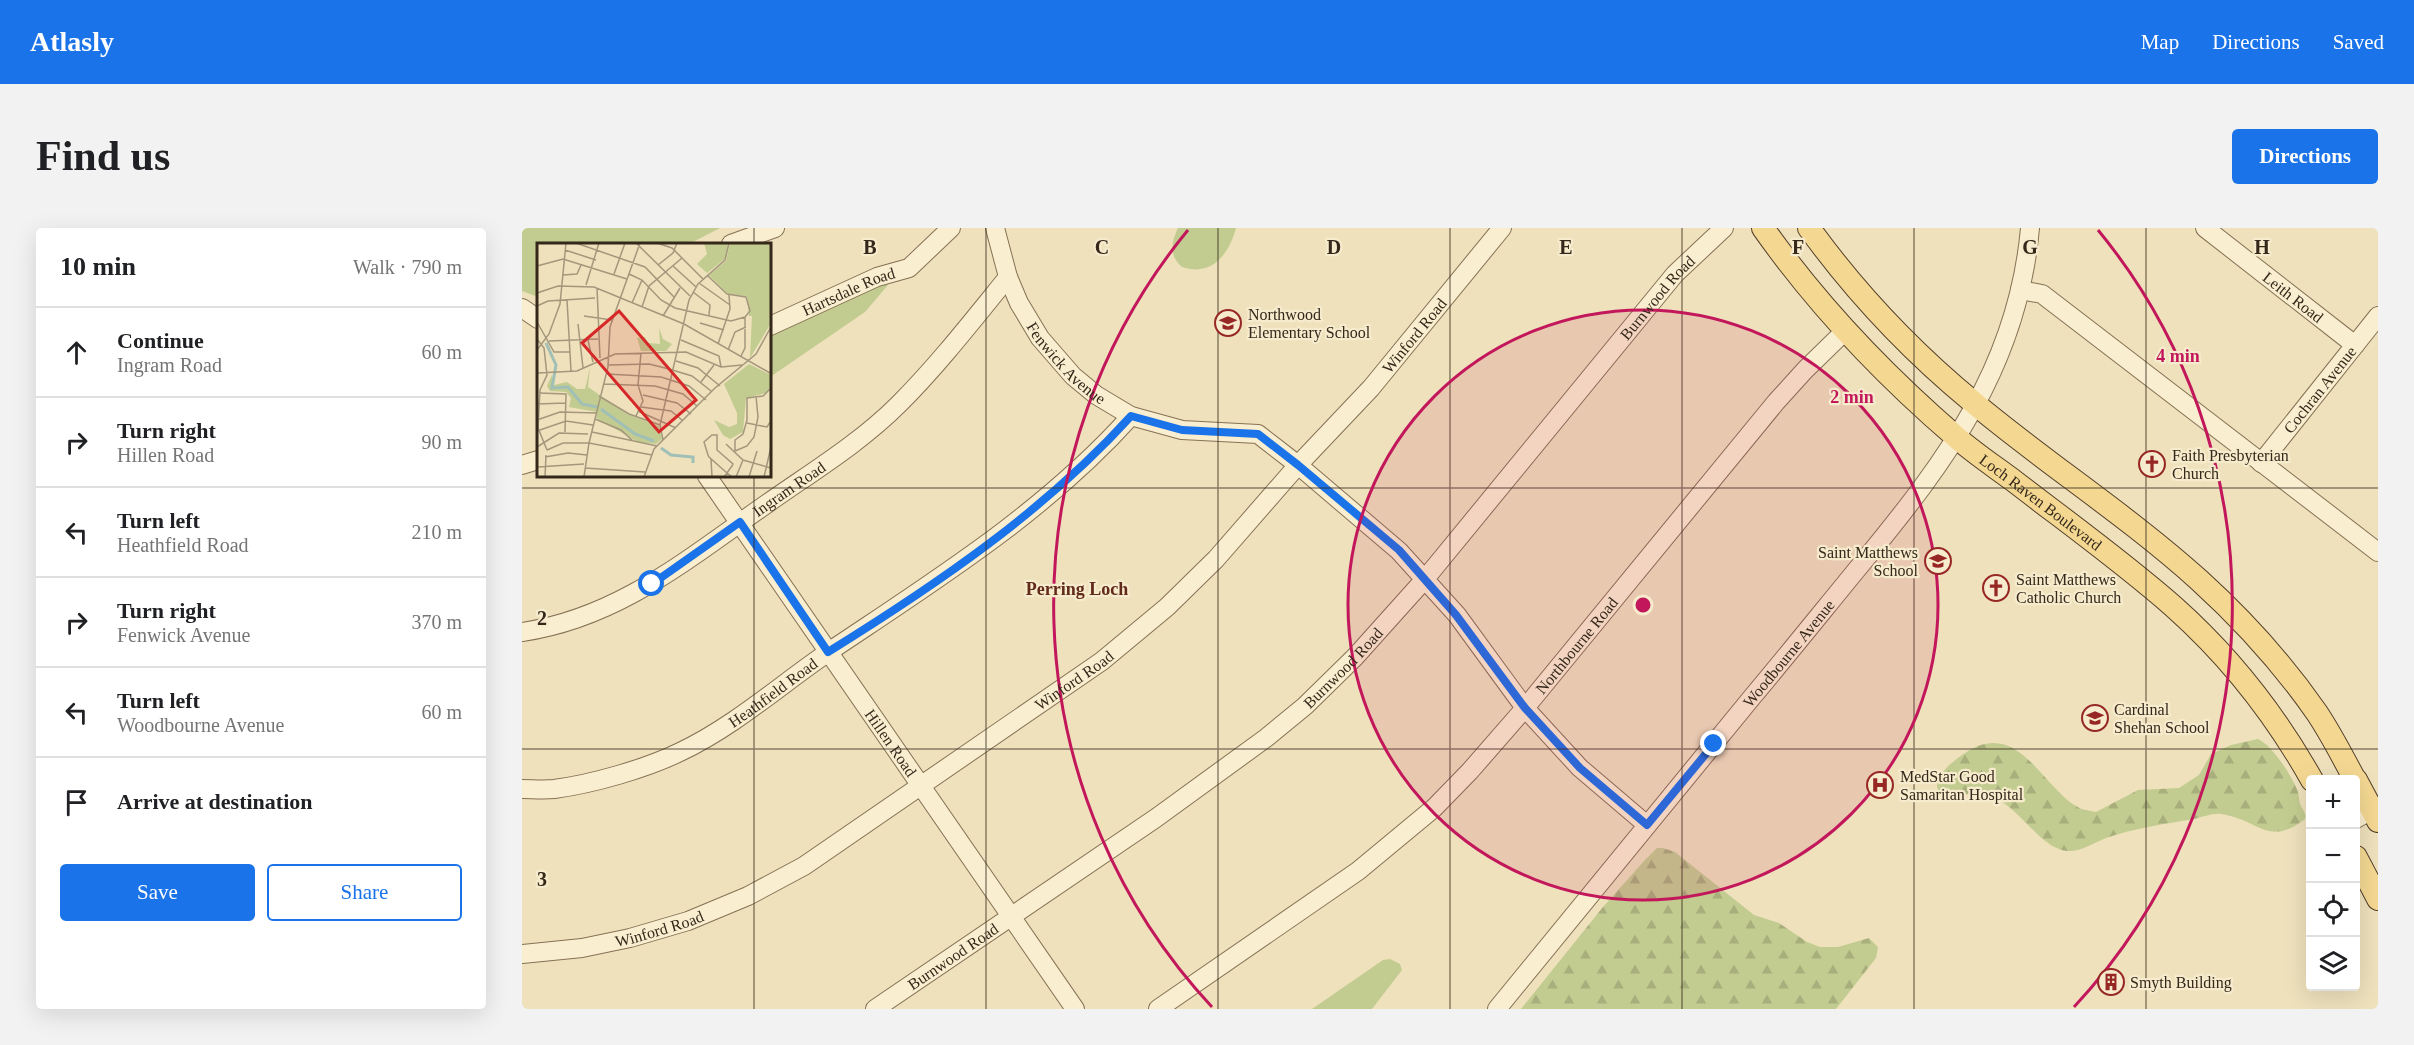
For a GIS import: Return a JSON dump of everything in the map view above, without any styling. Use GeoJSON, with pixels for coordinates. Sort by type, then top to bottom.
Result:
{"type":"FeatureCollection","features":[{"type":"Feature","properties":{"kind":"main road","name":"Loch Raven Boulevard"},"geometry":{"type":"LineString","coordinates":[[1763,228],[1819,302],[1885,373],[1957,438],[2114,558],[2182,615],[2253,691],[2282,730],[2309,775]]}},
{"type":"Feature","properties":{"kind":"main road"},"geometry":{"type":"LineString","coordinates":[[1809,228],[1847,277],[1916,351],[1976,405],[2161,547],[2222,603],[2254,636],[2304,696],[2334,740],[2352,775]]}},
{"type":"Feature","properties":{"kind":"main road"},"geometry":{"type":"LineString","coordinates":[[1819,302],[1847,277]]}},
{"type":"Feature","properties":{"kind":"main road"},"geometry":{"type":"LineString","coordinates":[[2360,791],[2371,814]]}},
{"type":"Feature","properties":{"kind":"main road"},"geometry":{"type":"LineString","coordinates":[[2360,866],[2378,899]]}},
{"type":"Feature","properties":{"kind":"street"},"geometry":{"type":"LineString","coordinates":[[734,243],[775,228]]}},
{"type":"Feature","properties":{"kind":"street","name":"Hartsdale Road"},"geometry":{"type":"LineString","coordinates":[[771,326],[877,277],[909,268],[951,228]]}},
{"type":"Feature","properties":{"kind":"street","name":"Fenwick Avenue"},"geometry":{"type":"LineString","coordinates":[[995,228],[1008,277],[1028,321],[1060,363],[1096,395],[1131,416],[1182,430],[1258,434],[1298,465],[1399,550],[1456,615],[1525,708],[1580,768],[1647,825]]}},
{"type":"Feature","properties":{"kind":"street","name":"Winford Road"},"geometry":{"type":"LineString","coordinates":[[522,954],[582,948],[630,938],[720,909],[804,866],[1102,661],[1167,607],[1216,559],[1298,465],[1371,388],[1502,228]]}},
{"type":"Feature","properties":{"kind":"street","name":"Burnwood Road"},"geometry":{"type":"LineString","coordinates":[[875,1009],[1156,818],[1305,706],[1355,657],[1425,579],[1675,274],[1724,228]]}},
{"type":"Feature","properties":{"kind":"street","name":"Woodbourne Avenue"},"geometry":{"type":"LineString","coordinates":[[1497,1009],[1892,526],[1957,438],[1994,370],[2006,340],[2027,258],[2030,228]]}},
{"type":"Feature","properties":{"kind":"street","name":"Leith Road"},"geometry":{"type":"LineString","coordinates":[[2205,228],[2355,345]]}},
{"type":"Feature","properties":{"kind":"street","name":"Ingram Road"},"geometry":{"type":"LineString","coordinates":[[522,632],[589,616],[676,569],[865,434],[898,405],[939,362],[1008,277]]}},
{"type":"Feature","properties":{"kind":"street"},"geometry":{"type":"LineString","coordinates":[[2020,290],[2042,294],[2378,552]]}},
{"type":"Feature","properties":{"kind":"street"},"geometry":{"type":"LineString","coordinates":[[522,308],[537,318]]}},
{"type":"Feature","properties":{"kind":"street","name":"Cochran Avenue"},"geometry":{"type":"LineString","coordinates":[[2261,463],[2378,316]]}},
{"type":"Feature","properties":{"kind":"street","name":"Northbourne Road"},"geometry":{"type":"LineString","coordinates":[[1158,1009],[1380,854],[1425,816],[1470,771],[1525,708],[1776,402],[1845,331]]}},
{"type":"Feature","properties":{"kind":"street","name":"Heathfield Road"},"geometry":{"type":"LineString","coordinates":[[522,789],[552,789],[633,770],[679,752],[706,738],[1021,519],[1061,486],[1131,416]]}},
{"type":"Feature","properties":{"kind":"street"},"geometry":{"type":"LineString","coordinates":[[522,465],[537,460]]}},
{"type":"Feature","properties":{"kind":"street","name":"Hillen Road"},"geometry":{"type":"LineString","coordinates":[[708,477],[1075,1009]]}},
{"type":"Feature","properties":{"kind":"green space"},"geometry":{"type":"Polygon","coordinates":[[[522,228],[720,228],[691,243],[537,243],[537,297],[522,291],[522,228]]]}},
{"type":"Feature","properties":{"kind":"green space"},"geometry":{"type":"Polygon","coordinates":[[[1178,228],[1236,228],[1229,246],[1218,261],[1202,269],[1193,269],[1182,267],[1173,254],[1174,238],[1178,228]]]}},
{"type":"Feature","properties":{"kind":"green space"},"geometry":{"type":"Polygon","coordinates":[[[883,280],[888,285],[865,312],[771,376],[771,331],[883,280]]]}},
{"type":"Feature","properties":{"kind":"green space"},"geometry":{"type":"Polygon","coordinates":[[[2258,739],[2270,748],[2287,770],[2298,792],[2305,814],[2305,819],[2281,831],[2263,829],[2234,817],[2214,814],[2128,832],[2106,838],[2082,849],[2067,851],[2047,842],[1998,799],[1981,793],[1944,795],[1937,787],[1942,773],[1962,755],[1980,745],[1996,743],[2010,747],[2022,755],[2071,803],[2081,809],[2096,812],[2138,790],[2179,788],[2199,775],[2211,754],[2231,745],[2258,739]]]}},
{"type":"Feature","properties":{"kind":"green space"},"geometry":{"type":"Polygon","coordinates":[[[1657,848],[1675,852],[1754,915],[1779,923],[1807,942],[1820,947],[1838,947],[1869,938],[1878,947],[1876,958],[1836,1009],[1521,1009],[1603,907],[1657,848]]]}},
{"type":"Feature","properties":{"kind":"green space"},"geometry":{"type":"Polygon","coordinates":[[[1390,959],[1400,964],[1402,970],[1372,1009],[1312,1009],[1383,960],[1390,959]]]}},
{"type":"Feature","properties":{"kind":"place","name":"Northwood Elementary School"},"geometry":{"type":"Point","coordinates":[1228,323]}},
{"type":"Feature","properties":{"kind":"place","name":"Faith Presbyterian Church"},"geometry":{"type":"Point","coordinates":[2152,464]}},
{"type":"Feature","properties":{"kind":"place","name":"Saint Matthews School"},"geometry":{"type":"Point","coordinates":[1938,561]}},
{"type":"Feature","properties":{"kind":"place","name":"Saint Matthews Catholic Church"},"geometry":{"type":"Point","coordinates":[1996,588]}},
{"type":"Feature","properties":{"kind":"place","name":"Cardinal Shehan School"},"geometry":{"type":"Point","coordinates":[2095,718]}},
{"type":"Feature","properties":{"kind":"place","name":"MedStar Good Samaritan Hospital"},"geometry":{"type":"Point","coordinates":[1880,785]}},
{"type":"Feature","properties":{"kind":"place","name":"Smyth Building"},"geometry":{"type":"Point","coordinates":[2111,982]}},
{"type":"Feature","properties":{"kind":"district","name":"Perring Loch"},"geometry":{"type":"Point","coordinates":[1077,589]}},
{"type":"Feature","properties":{"kind":"route"},"geometry":{"type":"LineString","coordinates":[[652,584],[740,522],[828,652],[870,626],[1021,519],[1092,457],[1131,416],[1182,430],[1258,434],[1354,510],[1399,550],[1456,615],[1525,708],[1566,754],[1647,825],[1714,744]]}}]}
